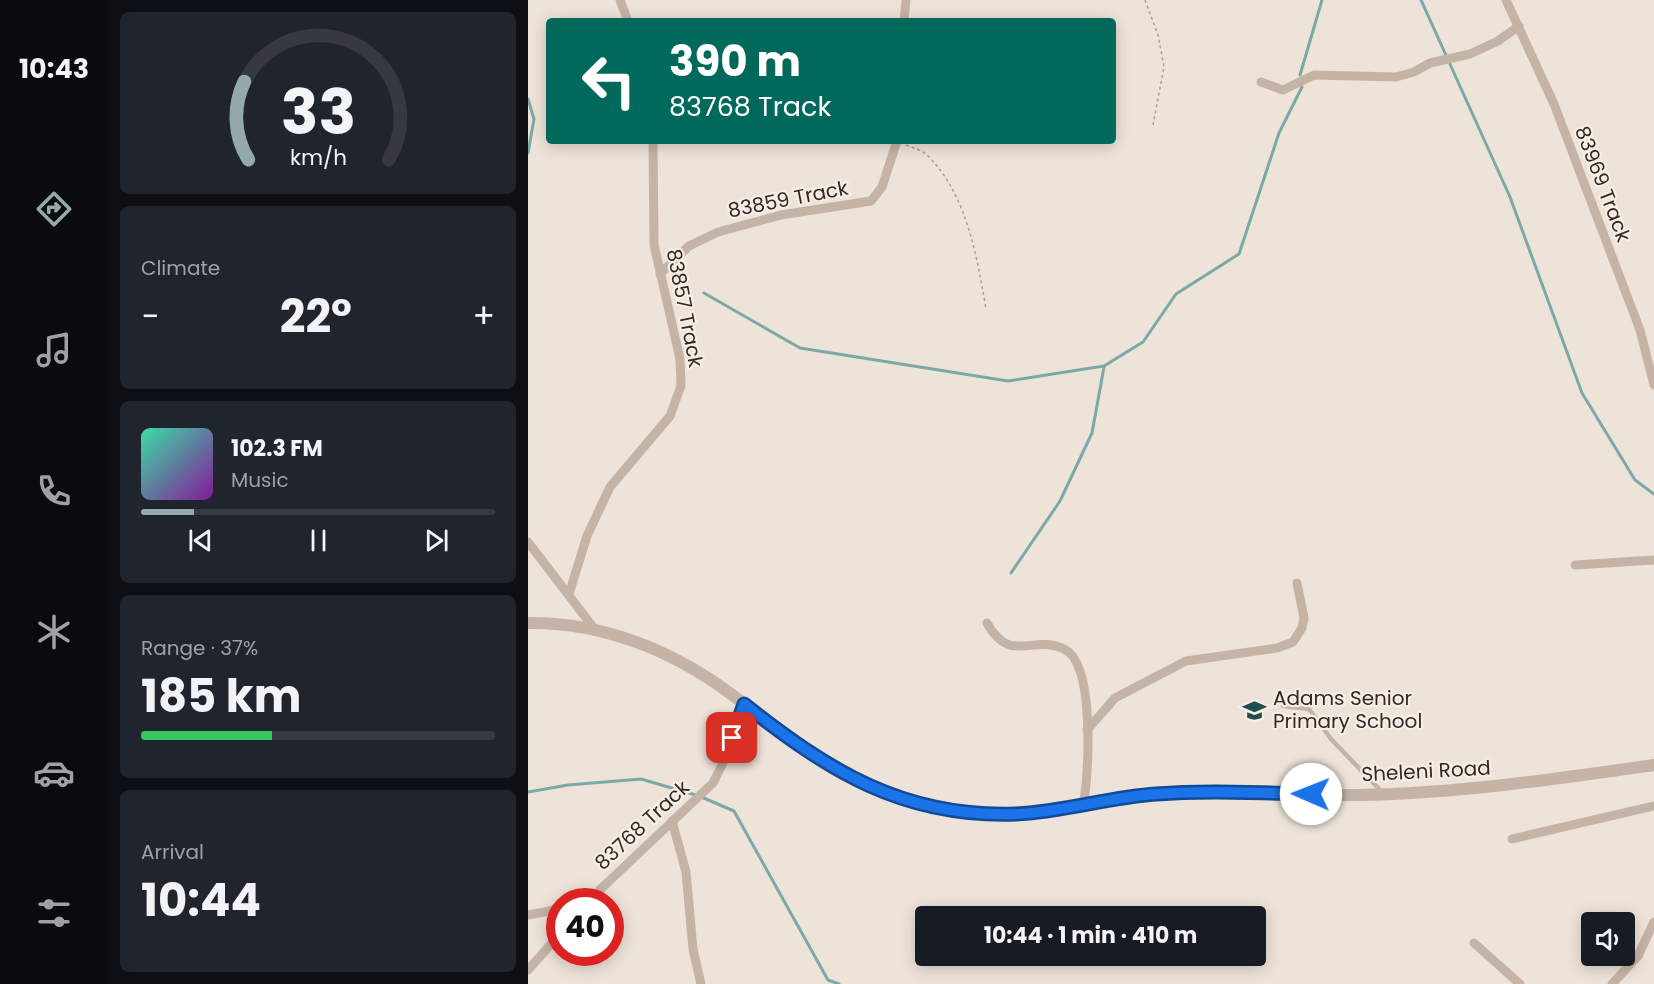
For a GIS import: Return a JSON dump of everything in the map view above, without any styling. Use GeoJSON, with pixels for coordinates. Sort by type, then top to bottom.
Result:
{"type":"FeatureCollection","features":[{"type":"Feature","properties":{"kind":"street"},"geometry":{"type":"LineString","coordinates":[[620,0],[627,18]]}},
{"type":"Feature","properties":{"kind":"street"},"geometry":{"type":"LineString","coordinates":[[904,18],[906,0]]}},
{"type":"Feature","properties":{"kind":"street","name":"83969 Track"},"geometry":{"type":"LineString","coordinates":[[1506,0],[1554,104],[1640,330],[1654,386]]}},
{"type":"Feature","properties":{"kind":"street"},"geometry":{"type":"LineString","coordinates":[[1261,82],[1283,90],[1314,75],[1396,76],[1414,72],[1430,63],[1470,54],[1498,41],[1519,26]]}},
{"type":"Feature","properties":{"kind":"street","name":"83857 Track"},"geometry":{"type":"LineString","coordinates":[[569,594],[587,536],[610,487],[670,416],[681,386],[680,359],[654,244],[653,144]]}},
{"type":"Feature","properties":{"kind":"street","name":"83859 Track"},"geometry":{"type":"LineString","coordinates":[[660,274],[689,246],[718,232],[781,215],[871,201],[882,187],[896,144]]}},
{"type":"Feature","properties":{"kind":"street"},"geometry":{"type":"LineString","coordinates":[[528,542],[596,631]]}},
{"type":"Feature","properties":{"kind":"street"},"geometry":{"type":"LineString","coordinates":[[1575,565],[1654,560]]}},
{"type":"Feature","properties":{"kind":"street"},"geometry":{"type":"LineString","coordinates":[[1087,730],[1115,698],[1186,661],[1276,648],[1293,642],[1302,628],[1304,618],[1297,584]]}},
{"type":"Feature","properties":{"kind":"street","name":"Sheleni Road"},"geometry":{"type":"LineString","coordinates":[[528,623],[557,624],[596,631],[661,651],[704,676],[817,759],[843,775],[886,793],[952,810],[987,814],[1018,814],[1124,797],[1192,792],[1384,794],[1511,786],[1654,765]]}},
{"type":"Feature","properties":{"kind":"street"},"geometry":{"type":"LineString","coordinates":[[987,623],[999,641],[1011,646],[1054,646],[1065,649],[1080,667],[1087,730],[1087,774],[1084,803]]}},
{"type":"Feature","properties":{"kind":"street","name":"83768 Track"},"geometry":{"type":"LineString","coordinates":[[602,888],[713,783],[722,765],[744,704]]}},
{"type":"Feature","properties":{"kind":"street"},"geometry":{"type":"LineString","coordinates":[[1512,839],[1654,806]]}},
{"type":"Feature","properties":{"kind":"street"},"geometry":{"type":"LineString","coordinates":[[672,821],[686,872],[693,949],[701,984]]}},
{"type":"Feature","properties":{"kind":"street"},"geometry":{"type":"LineString","coordinates":[[528,915],[546,912]]}},
{"type":"Feature","properties":{"kind":"street"},"geometry":{"type":"LineString","coordinates":[[1612,984],[1638,957],[1654,922]]}},
{"type":"Feature","properties":{"kind":"street"},"geometry":{"type":"LineString","coordinates":[[1474,943],[1520,984]]}},
{"type":"Feature","properties":{"kind":"street"},"geometry":{"type":"LineString","coordinates":[[528,970],[546,950]]}},
{"type":"Feature","properties":{"kind":"lane"},"geometry":{"type":"LineString","coordinates":[[1283,706],[1309,709],[1330,739],[1384,794]]}},
{"type":"Feature","properties":{"kind":"path"},"geometry":{"type":"LineString","coordinates":[[1145,0],[1158,35],[1164,67],[1153,125]]}},
{"type":"Feature","properties":{"kind":"path"},"geometry":{"type":"LineString","coordinates":[[904,144],[926,154],[951,188],[976,248],[986,309]]}},
{"type":"Feature","properties":{"kind":"waterway"},"geometry":{"type":"LineString","coordinates":[[1300,75],[1322,0]]}},
{"type":"Feature","properties":{"kind":"waterway"},"geometry":{"type":"LineString","coordinates":[[1421,0],[1510,197],[1582,393],[1635,480],[1654,494]]}},
{"type":"Feature","properties":{"kind":"waterway"},"geometry":{"type":"LineString","coordinates":[[704,293],[800,348],[1008,381],[1104,366],[1143,342],[1176,294],[1239,254],[1279,133],[1302,87]]}},
{"type":"Feature","properties":{"kind":"waterway"},"geometry":{"type":"LineString","coordinates":[[528,99],[534,119],[528,153]]}},
{"type":"Feature","properties":{"kind":"waterway"},"geometry":{"type":"LineString","coordinates":[[1011,573],[1060,501],[1092,433],[1104,367]]}},
{"type":"Feature","properties":{"kind":"waterway"},"geometry":{"type":"LineString","coordinates":[[528,792],[568,785],[641,779],[699,796],[734,811],[828,980],[839,984]]}},
{"type":"Feature","properties":{"kind":"place","name":"Adams Senior Primary School"},"geometry":{"type":"Point","coordinates":[1255,710]}},
{"type":"Feature","properties":{"kind":"route"},"geometry":{"type":"LineString","coordinates":[[732,738],[744,704],[817,759],[843,775],[886,793],[952,810],[987,814],[1018,814],[1157,794],[1192,792],[1311,794]]}}]}
